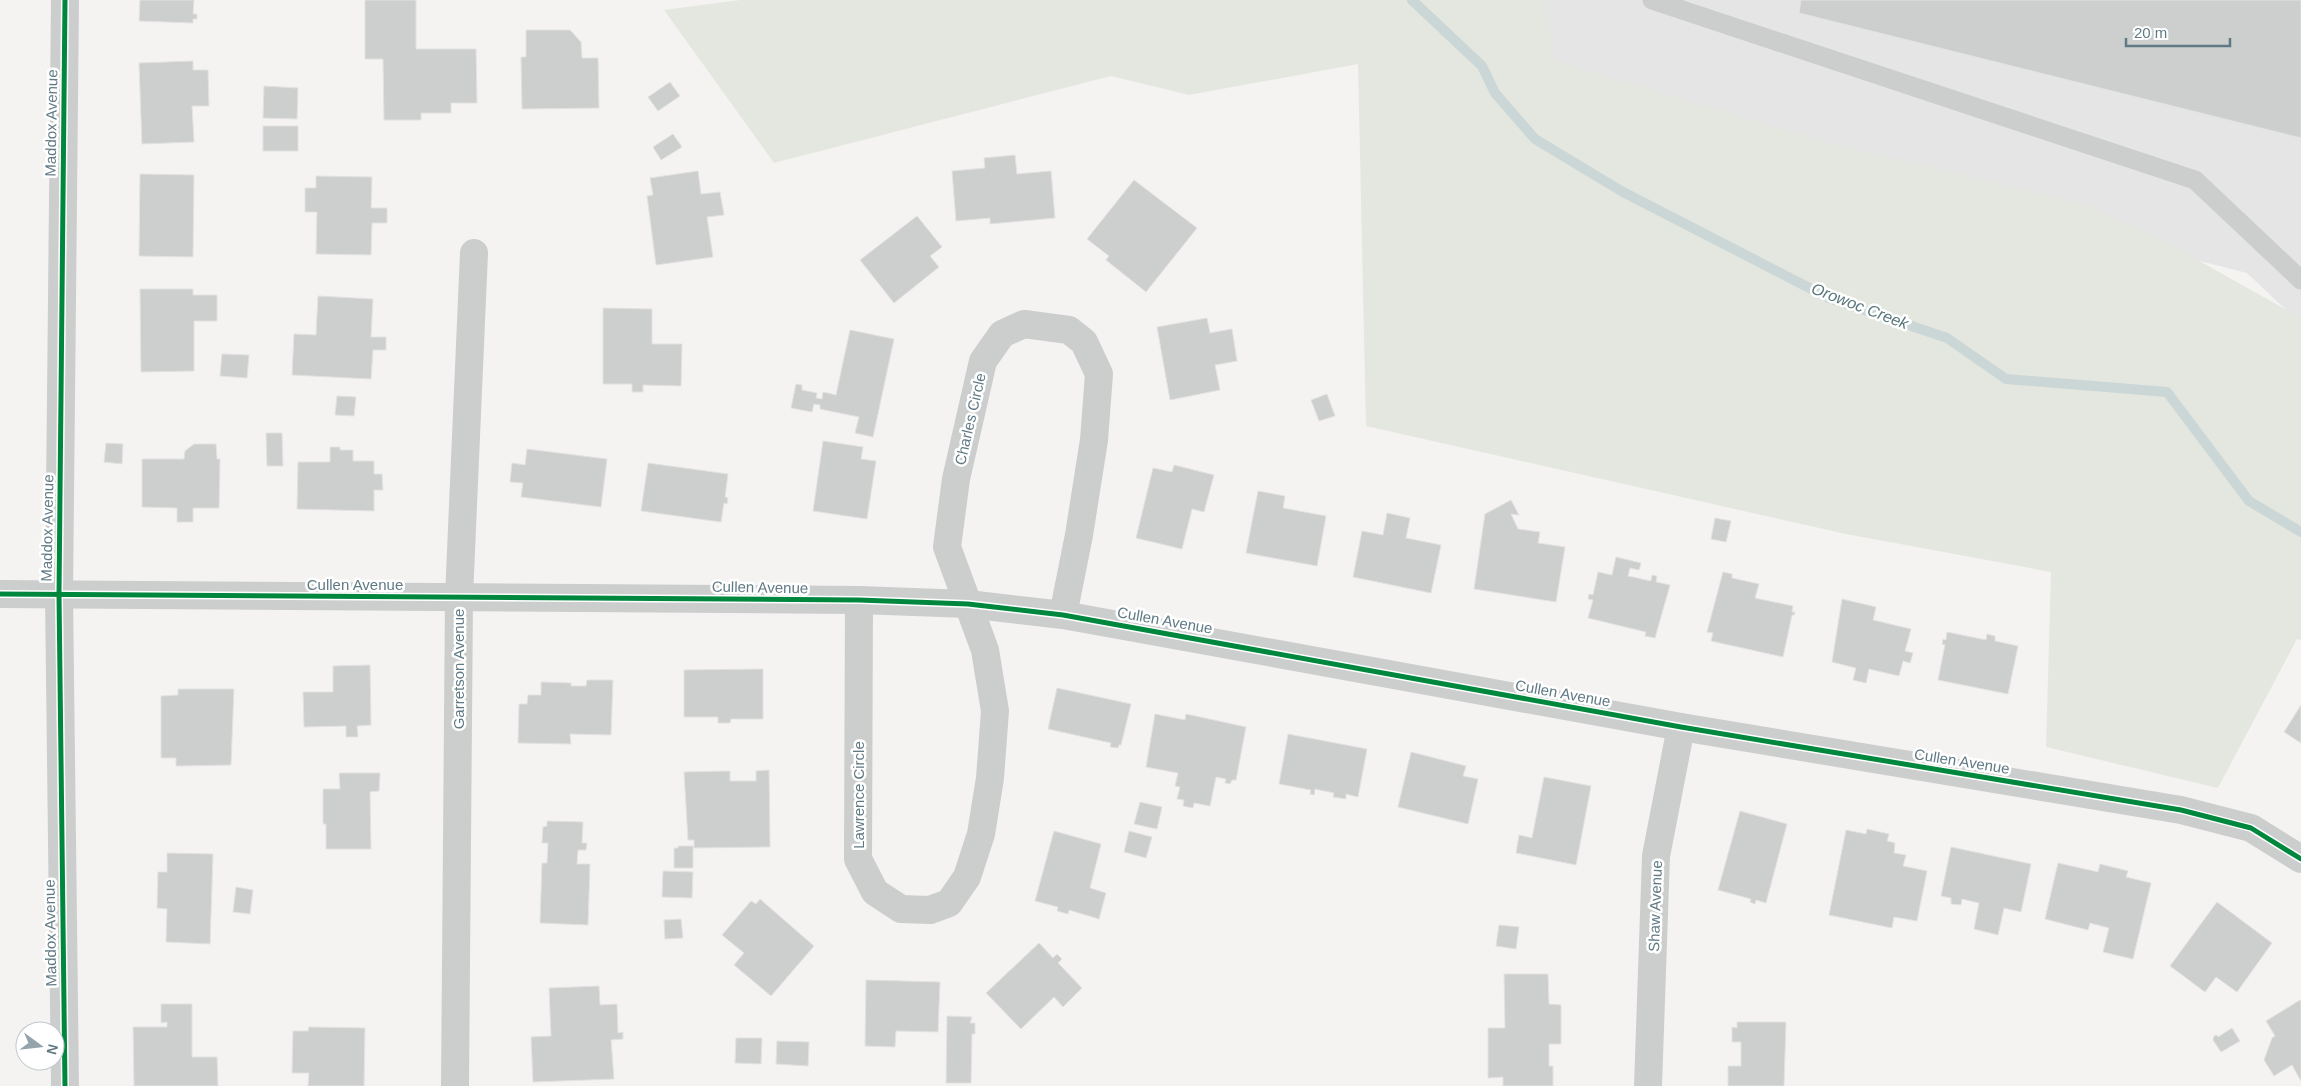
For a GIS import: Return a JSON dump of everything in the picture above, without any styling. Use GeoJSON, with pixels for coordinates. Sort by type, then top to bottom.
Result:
{"type":"FeatureCollection","features":[{"type":"Feature","properties":{"kind":"street","name":"Maddox Avenue"},"geometry":{"type":"LineString","coordinates":[[64,1086],[58,595],[65,0]]}},
{"type":"Feature","properties":{"kind":"street","name":"Garretson Avenue"},"geometry":{"type":"LineString","coordinates":[[455,1086],[459,596],[474,253]]}},
{"type":"Feature","properties":{"kind":"street","name":"Charles Circle"},"geometry":{"type":"LineString","coordinates":[[968,604],[947,546],[956,479],[983,361],[1002,334],[1024,324],[1069,330],[1084,342],[1099,374],[1094,440],[1079,535],[1063,615]]}},
{"type":"Feature","properties":{"kind":"street","name":"Cullen Avenue"},"geometry":{"type":"LineString","coordinates":[[0,594],[859,600],[968,604],[1063,615],[1681,727],[2180,810],[2251,828],[2301,859]]}},
{"type":"Feature","properties":{"kind":"street","name":"Lawrence Circle"},"geometry":{"type":"LineString","coordinates":[[859,600],[858,859],[875,892],[901,909],[930,910],[949,903],[967,877],[981,834],[990,778],[994,711],[985,650],[968,604]]}},
{"type":"Feature","properties":{"kind":"street","name":"Shaw Avenue"},"geometry":{"type":"LineString","coordinates":[[1648,1086],[1656,856],[1681,727]]}},
{"type":"Feature","properties":{"kind":"lane"},"geometry":{"type":"LineString","coordinates":[[1652,0],[2194,180],[2301,280]]}},
{"type":"Feature","properties":{"kind":"shaded area"},"geometry":{"type":"Polygon","coordinates":[[[740,0],[1544,0],[1555,61],[1813,139],[2080,204],[2153,235],[2301,318],[2301,640],[2297,639],[2218,788],[2046,747],[2051,572],[1846,534],[1366,426],[1358,64],[1189,95],[1111,76],[774,163],[664,10],[740,0]]]}},
{"type":"Feature","properties":{"kind":"shaded area"},"geometry":{"type":"Polygon","coordinates":[[[1522,0],[2301,0],[2301,324],[2247,273],[1502,83],[1522,0]]]}},
{"type":"Feature","properties":{"kind":"building"},"geometry":{"type":"Polygon","coordinates":[[[140,0],[194,0],[193,14],[197,14],[197,19],[193,19],[193,23],[139,21],[140,0]]]}},
{"type":"Feature","properties":{"kind":"building"},"geometry":{"type":"Polygon","coordinates":[[[365,0],[416,0],[416,49],[476,49],[477,103],[451,103],[451,113],[421,113],[421,120],[384,120],[383,59],[365,59],[365,0]]]}},
{"type":"Feature","properties":{"kind":"building"},"geometry":{"type":"Polygon","coordinates":[[[1801,0],[2301,0],[2301,138],[1799,13],[1801,0]]]}},
{"type":"Feature","properties":{"kind":"building"},"geometry":{"type":"Polygon","coordinates":[[[526,30],[570,30],[581,42],[582,58],[598,58],[599,108],[522,109],[521,57],[526,57],[526,30]]]}},
{"type":"Feature","properties":{"kind":"building"},"geometry":{"type":"Polygon","coordinates":[[[193,61],[193,70],[208,70],[209,106],[192,106],[194,142],[142,144],[139,63],[193,61]]]}},
{"type":"Feature","properties":{"kind":"building"},"geometry":{"type":"Polygon","coordinates":[[[670,82],[680,96],[658,111],[648,97],[670,82]]]}},
{"type":"Feature","properties":{"kind":"building"},"geometry":{"type":"Polygon","coordinates":[[[264,86],[298,88],[297,119],[263,118],[264,86]]]}},
{"type":"Feature","properties":{"kind":"building"},"geometry":{"type":"Polygon","coordinates":[[[263,126],[298,126],[298,151],[263,151],[263,126]]]}},
{"type":"Feature","properties":{"kind":"building"},"geometry":{"type":"Polygon","coordinates":[[[673,134],[682,147],[661,160],[653,147],[673,134]]]}},
{"type":"Feature","properties":{"kind":"building"},"geometry":{"type":"Polygon","coordinates":[[[1015,155],[1017,174],[1051,171],[1055,218],[990,224],[990,218],[956,221],[952,171],[985,168],[984,158],[1015,155]]]}},
{"type":"Feature","properties":{"kind":"building"},"geometry":{"type":"Polygon","coordinates":[[[698,171],[701,194],[720,192],[724,215],[707,217],[713,257],[656,265],[647,196],[653,195],[650,178],[698,171]]]}},
{"type":"Feature","properties":{"kind":"building"},"geometry":{"type":"Polygon","coordinates":[[[140,174],[194,175],[193,257],[139,256],[140,174]]]}},
{"type":"Feature","properties":{"kind":"building"},"geometry":{"type":"Polygon","coordinates":[[[316,176],[372,177],[371,208],[387,208],[387,223],[372,223],[371,255],[316,254],[317,212],[305,212],[305,188],[316,188],[316,176]]]}},
{"type":"Feature","properties":{"kind":"building"},"geometry":{"type":"Polygon","coordinates":[[[1134,180],[1197,228],[1146,292],[1106,260],[1109,256],[1087,239],[1134,180]]]}},
{"type":"Feature","properties":{"kind":"building"},"geometry":{"type":"Polygon","coordinates":[[[917,216],[942,247],[930,256],[939,267],[894,303],[860,260],[917,216]]]}},
{"type":"Feature","properties":{"kind":"building"},"geometry":{"type":"Polygon","coordinates":[[[140,289],[193,289],[193,295],[217,295],[217,321],[194,321],[194,371],[141,372],[140,289]]]}},
{"type":"Feature","properties":{"kind":"building"},"geometry":{"type":"Polygon","coordinates":[[[318,296],[373,299],[371,337],[386,337],[386,350],[373,350],[371,379],[292,375],[294,334],[316,335],[318,296]]]}},
{"type":"Feature","properties":{"kind":"building"},"geometry":{"type":"Polygon","coordinates":[[[603,308],[652,309],[652,344],[682,344],[681,386],[643,385],[643,392],[632,392],[632,384],[603,384],[603,308]]]}},
{"type":"Feature","properties":{"kind":"building"},"geometry":{"type":"Polygon","coordinates":[[[1207,318],[1210,333],[1232,329],[1237,361],[1215,365],[1220,390],[1170,400],[1157,327],[1207,318]]]}},
{"type":"Feature","properties":{"kind":"building"},"geometry":{"type":"Polygon","coordinates":[[[850,330],[894,339],[873,437],[855,433],[859,417],[820,409],[820,405],[814,404],[812,412],[791,408],[796,384],[802,385],[802,390],[817,393],[816,398],[822,399],[823,392],[836,395],[850,330]]]}},
{"type":"Feature","properties":{"kind":"building"},"geometry":{"type":"Polygon","coordinates":[[[222,354],[249,355],[247,378],[220,376],[222,354]]]}},
{"type":"Feature","properties":{"kind":"building"},"geometry":{"type":"Polygon","coordinates":[[[1327,394],[1335,416],[1319,421],[1311,400],[1327,394]]]}},
{"type":"Feature","properties":{"kind":"building"},"geometry":{"type":"Polygon","coordinates":[[[337,396],[356,397],[354,416],[335,415],[337,396]]]}},
{"type":"Feature","properties":{"kind":"building"},"geometry":{"type":"Polygon","coordinates":[[[266,433],[282,433],[283,466],[267,466],[266,433]]]}},
{"type":"Feature","properties":{"kind":"building"},"geometry":{"type":"Polygon","coordinates":[[[823,441],[863,447],[861,459],[876,461],[867,519],[813,511],[823,441]]]}},
{"type":"Feature","properties":{"kind":"building"},"geometry":{"type":"Polygon","coordinates":[[[106,443],[123,444],[122,464],[104,462],[106,443]]]}},
{"type":"Feature","properties":{"kind":"building"},"geometry":{"type":"Polygon","coordinates":[[[194,444],[216,444],[217,459],[220,459],[219,508],[193,508],[193,522],[177,522],[177,508],[142,507],[142,459],[184,459],[185,451],[194,444]]]}},
{"type":"Feature","properties":{"kind":"building"},"geometry":{"type":"Polygon","coordinates":[[[330,447],[340,447],[340,450],[353,450],[353,461],[374,461],[374,474],[382,474],[383,490],[374,490],[374,511],[297,509],[298,462],[330,462],[330,447]]]}},
{"type":"Feature","properties":{"kind":"building"},"geometry":{"type":"Polygon","coordinates":[[[527,449],[607,459],[601,507],[521,497],[523,483],[510,482],[512,463],[525,465],[527,449]]]}},
{"type":"Feature","properties":{"kind":"building"},"geometry":{"type":"Polygon","coordinates":[[[648,463],[728,474],[725,497],[728,498],[727,504],[724,503],[721,522],[641,511],[648,463]]]}},
{"type":"Feature","properties":{"kind":"building"},"geometry":{"type":"Polygon","coordinates":[[[1174,465],[1214,475],[1204,512],[1192,509],[1182,549],[1136,538],[1153,468],[1172,472],[1174,465]]]}},
{"type":"Feature","properties":{"kind":"building"},"geometry":{"type":"Polygon","coordinates":[[[1258,491],[1285,496],[1283,508],[1326,516],[1317,566],[1246,553],[1258,491]]]}},
{"type":"Feature","properties":{"kind":"building"},"geometry":{"type":"Polygon","coordinates":[[[1511,500],[1519,515],[1511,514],[1518,529],[1540,532],[1538,543],[1565,547],[1556,602],[1474,589],[1485,514],[1511,500]]]}},
{"type":"Feature","properties":{"kind":"building"},"geometry":{"type":"Polygon","coordinates":[[[1387,513],[1410,518],[1406,538],[1441,545],[1431,593],[1353,577],[1362,531],[1383,535],[1387,513]]]}},
{"type":"Feature","properties":{"kind":"building"},"geometry":{"type":"Polygon","coordinates":[[[1715,518],[1731,521],[1726,542],[1711,539],[1715,518]]]}},
{"type":"Feature","properties":{"kind":"building"},"geometry":{"type":"Polygon","coordinates":[[[1616,557],[1641,563],[1639,570],[1630,568],[1628,576],[1651,581],[1652,575],[1657,576],[1656,582],[1670,585],[1655,638],[1645,636],[1646,632],[1588,618],[1593,600],[1588,599],[1589,594],[1593,595],[1598,572],[1612,575],[1616,557]]]}},
{"type":"Feature","properties":{"kind":"building"},"geometry":{"type":"Polygon","coordinates":[[[1723,572],[1732,574],[1732,578],[1759,584],[1755,598],[1793,606],[1792,612],[1795,612],[1792,615],[1783,657],[1711,641],[1713,633],[1707,632],[1723,572]]]}},
{"type":"Feature","properties":{"kind":"building"},"geometry":{"type":"Polygon","coordinates":[[[1842,599],[1876,607],[1873,620],[1911,629],[1905,651],[1913,653],[1910,663],[1903,661],[1899,676],[1869,669],[1866,683],[1853,680],[1856,668],[1832,662],[1842,599]]]}},
{"type":"Feature","properties":{"kind":"building"},"geometry":{"type":"Polygon","coordinates":[[[1947,632],[1986,640],[1987,634],[1995,636],[1995,641],[2018,646],[2008,694],[1938,680],[1945,645],[1942,644],[1943,639],[1946,640],[1947,632]]]}},
{"type":"Feature","properties":{"kind":"building"},"geometry":{"type":"Polygon","coordinates":[[[370,665],[371,725],[357,726],[358,737],[346,737],[346,726],[304,727],[303,692],[333,692],[333,666],[370,665]]]}},
{"type":"Feature","properties":{"kind":"building"},"geometry":{"type":"Polygon","coordinates":[[[763,669],[763,719],[731,719],[730,723],[718,723],[718,717],[684,717],[684,670],[763,669]]]}},
{"type":"Feature","properties":{"kind":"building"},"geometry":{"type":"Polygon","coordinates":[[[587,680],[613,680],[611,735],[570,734],[571,744],[518,743],[519,704],[527,704],[528,695],[541,695],[541,682],[571,683],[571,686],[586,686],[587,680]]]}},
{"type":"Feature","properties":{"kind":"building"},"geometry":{"type":"Polygon","coordinates":[[[1057,688],[1131,704],[1121,745],[1118,748],[1110,747],[1111,743],[1048,729],[1057,688]]]}},
{"type":"Feature","properties":{"kind":"building"},"geometry":{"type":"Polygon","coordinates":[[[178,689],[234,689],[231,765],[176,766],[176,758],[161,758],[161,696],[178,695],[178,689]]]}},
{"type":"Feature","properties":{"kind":"building"},"geometry":{"type":"Polygon","coordinates":[[[2301,705],[2301,743],[2284,732],[2301,705]]]}},
{"type":"Feature","properties":{"kind":"building"},"geometry":{"type":"Polygon","coordinates":[[[1155,714],[1185,720],[1186,714],[1246,727],[1236,780],[1232,780],[1230,784],[1225,783],[1226,779],[1216,777],[1210,806],[1194,803],[1193,808],[1183,806],[1184,800],[1177,799],[1180,787],[1175,786],[1178,773],[1146,767],[1155,714]]]}},
{"type":"Feature","properties":{"kind":"building"},"geometry":{"type":"Polygon","coordinates":[[[1288,734],[1367,749],[1358,797],[1346,794],[1346,799],[1333,797],[1334,793],[1315,789],[1314,795],[1310,794],[1311,790],[1279,784],[1288,734]]]}},
{"type":"Feature","properties":{"kind":"building"},"geometry":{"type":"Polygon","coordinates":[[[1411,752],[1466,766],[1463,776],[1478,779],[1468,824],[1398,807],[1411,752]]]}},
{"type":"Feature","properties":{"kind":"building"},"geometry":{"type":"Polygon","coordinates":[[[769,770],[770,847],[694,848],[694,840],[688,840],[684,772],[730,771],[730,781],[756,781],[756,771],[769,770]]]}},
{"type":"Feature","properties":{"kind":"building"},"geometry":{"type":"Polygon","coordinates":[[[339,773],[380,773],[379,791],[370,792],[371,849],[326,849],[326,824],[323,824],[323,789],[340,789],[339,773]]]}},
{"type":"Feature","properties":{"kind":"building"},"geometry":{"type":"Polygon","coordinates":[[[1544,777],[1591,786],[1576,865],[1516,853],[1519,835],[1532,838],[1544,777]]]}},
{"type":"Feature","properties":{"kind":"building"},"geometry":{"type":"Polygon","coordinates":[[[1140,802],[1162,807],[1157,829],[1134,824],[1140,802]]]}},
{"type":"Feature","properties":{"kind":"building"},"geometry":{"type":"Polygon","coordinates":[[[1740,811],[1787,824],[1766,903],[1756,900],[1755,904],[1750,902],[1751,899],[1718,890],[1740,811]]]}},
{"type":"Feature","properties":{"kind":"building"},"geometry":{"type":"Polygon","coordinates":[[[547,821],[583,822],[582,843],[587,843],[586,850],[578,850],[577,864],[590,864],[588,925],[540,923],[542,863],[547,863],[548,843],[542,843],[543,827],[547,826],[547,821]]]}},
{"type":"Feature","properties":{"kind":"building"},"geometry":{"type":"Polygon","coordinates":[[[1867,829],[1889,834],[1887,841],[1895,843],[1894,853],[1906,855],[1903,866],[1927,871],[1917,921],[1894,917],[1892,928],[1829,915],[1846,830],[1866,834],[1867,829]]]}},
{"type":"Feature","properties":{"kind":"building"},"geometry":{"type":"Polygon","coordinates":[[[1054,831],[1101,844],[1090,888],[1106,893],[1099,919],[1069,910],[1068,914],[1057,911],[1058,907],[1035,901],[1054,831]]]}},
{"type":"Feature","properties":{"kind":"building"},"geometry":{"type":"Polygon","coordinates":[[[1129,831],[1152,837],[1146,858],[1124,852],[1129,831]]]}},
{"type":"Feature","properties":{"kind":"building"},"geometry":{"type":"Polygon","coordinates":[[[678,846],[693,846],[693,868],[674,868],[674,848],[678,848],[678,846]]]}},
{"type":"Feature","properties":{"kind":"building"},"geometry":{"type":"Polygon","coordinates":[[[1951,847],[2031,864],[2021,912],[2004,908],[1998,935],[1974,929],[1979,903],[1962,899],[1961,905],[1951,904],[1951,898],[1941,896],[1951,847]]]}},
{"type":"Feature","properties":{"kind":"building"},"geometry":{"type":"Polygon","coordinates":[[[167,853],[213,854],[210,944],[166,942],[167,909],[157,908],[158,872],[167,872],[167,853]]]}},
{"type":"Feature","properties":{"kind":"building"},"geometry":{"type":"Polygon","coordinates":[[[2058,863],[2098,872],[2100,864],[2128,871],[2126,877],[2151,883],[2133,959],[2103,952],[2109,928],[2090,923],[2088,930],[2045,919],[2058,863]]]}},
{"type":"Feature","properties":{"kind":"building"},"geometry":{"type":"Polygon","coordinates":[[[663,871],[693,872],[692,898],[662,897],[663,871]]]}},
{"type":"Feature","properties":{"kind":"building"},"geometry":{"type":"Polygon","coordinates":[[[236,887],[253,890],[250,914],[233,912],[236,887]]]}},
{"type":"Feature","properties":{"kind":"building"},"geometry":{"type":"Polygon","coordinates":[[[760,899],[814,946],[771,996],[734,965],[744,953],[722,935],[751,901],[756,904],[760,899]]]}},
{"type":"Feature","properties":{"kind":"building"},"geometry":{"type":"Polygon","coordinates":[[[2217,902],[2272,943],[2237,992],[2216,977],[2205,992],[2170,966],[2217,902]]]}},
{"type":"Feature","properties":{"kind":"building"},"geometry":{"type":"Polygon","coordinates":[[[681,919],[683,938],[665,939],[664,920],[681,919]]]}},
{"type":"Feature","properties":{"kind":"building"},"geometry":{"type":"Polygon","coordinates":[[[1499,925],[1519,927],[1516,949],[1496,946],[1499,925]]]}},
{"type":"Feature","properties":{"kind":"building"},"geometry":{"type":"Polygon","coordinates":[[[1039,943],[1053,958],[1057,954],[1062,959],[1058,963],[1082,988],[1063,1007],[1054,997],[1021,1029],[986,993],[1039,943]]]}},
{"type":"Feature","properties":{"kind":"building"},"geometry":{"type":"Polygon","coordinates":[[[1504,974],[1548,974],[1549,1004],[1561,1005],[1561,1044],[1549,1044],[1549,1066],[1553,1066],[1553,1086],[1503,1086],[1503,1077],[1488,1078],[1488,1028],[1505,1028],[1504,974]]]}},
{"type":"Feature","properties":{"kind":"building"},"geometry":{"type":"Polygon","coordinates":[[[866,980],[940,982],[938,1032],[896,1031],[895,1047],[865,1046],[866,980]]]}},
{"type":"Feature","properties":{"kind":"building"},"geometry":{"type":"Polygon","coordinates":[[[599,986],[600,1005],[617,1004],[618,1033],[623,1032],[623,1039],[611,1040],[614,1079],[533,1082],[531,1037],[551,1036],[549,988],[599,986]]]}},
{"type":"Feature","properties":{"kind":"building"},"geometry":{"type":"Polygon","coordinates":[[[2300,1000],[2301,1081],[2292,1065],[2274,1076],[2264,1060],[2272,1038],[2275,1036],[2266,1021],[2300,1000]]]}},
{"type":"Feature","properties":{"kind":"building"},"geometry":{"type":"Polygon","coordinates":[[[161,1004],[192,1004],[192,1057],[217,1057],[218,1086],[134,1086],[133,1027],[167,1027],[167,1022],[161,1023],[161,1004]]]}},
{"type":"Feature","properties":{"kind":"building"},"geometry":{"type":"Polygon","coordinates":[[[947,1016],[972,1017],[970,1023],[975,1023],[975,1034],[972,1034],[971,1083],[946,1083],[947,1016]]]}},
{"type":"Feature","properties":{"kind":"building"},"geometry":{"type":"Polygon","coordinates":[[[1737,1022],[1786,1022],[1784,1086],[1728,1086],[1728,1066],[1741,1066],[1741,1042],[1732,1042],[1732,1027],[1737,1028],[1737,1022]]]}},
{"type":"Feature","properties":{"kind":"building"},"geometry":{"type":"Polygon","coordinates":[[[309,1027],[365,1028],[364,1086],[308,1086],[309,1073],[292,1073],[293,1031],[308,1031],[309,1027]]]}},
{"type":"Feature","properties":{"kind":"building"},"geometry":{"type":"Polygon","coordinates":[[[2232,1028],[2240,1041],[2221,1052],[2213,1040],[2214,1036],[2217,1035],[2218,1037],[2232,1028]]]}},
{"type":"Feature","properties":{"kind":"building"},"geometry":{"type":"Polygon","coordinates":[[[736,1038],[762,1038],[761,1064],[735,1063],[736,1038]]]}},
{"type":"Feature","properties":{"kind":"building"},"geometry":{"type":"Polygon","coordinates":[[[777,1041],[809,1042],[808,1066],[776,1064],[777,1041]]]}},
{"type":"Feature","properties":{"kind":"waterway","name":"Orowoc Creek"},"geometry":{"type":"LineString","coordinates":[[1412,0],[1482,66],[1495,93],[1535,139],[1623,192],[1829,298],[1947,338],[2006,379],[2167,392],[2249,501],[2301,532]]}},
{"type":"Feature","properties":{"kind":"cycle path"},"geometry":{"type":"LineString","coordinates":[[65,0],[59,595],[65,1086]]}},
{"type":"Feature","properties":{"kind":"cycle path"},"geometry":{"type":"LineString","coordinates":[[0,594],[859,600],[968,604],[1063,615],[1681,727],[2181,810],[2251,828],[2301,859]]}}]}
